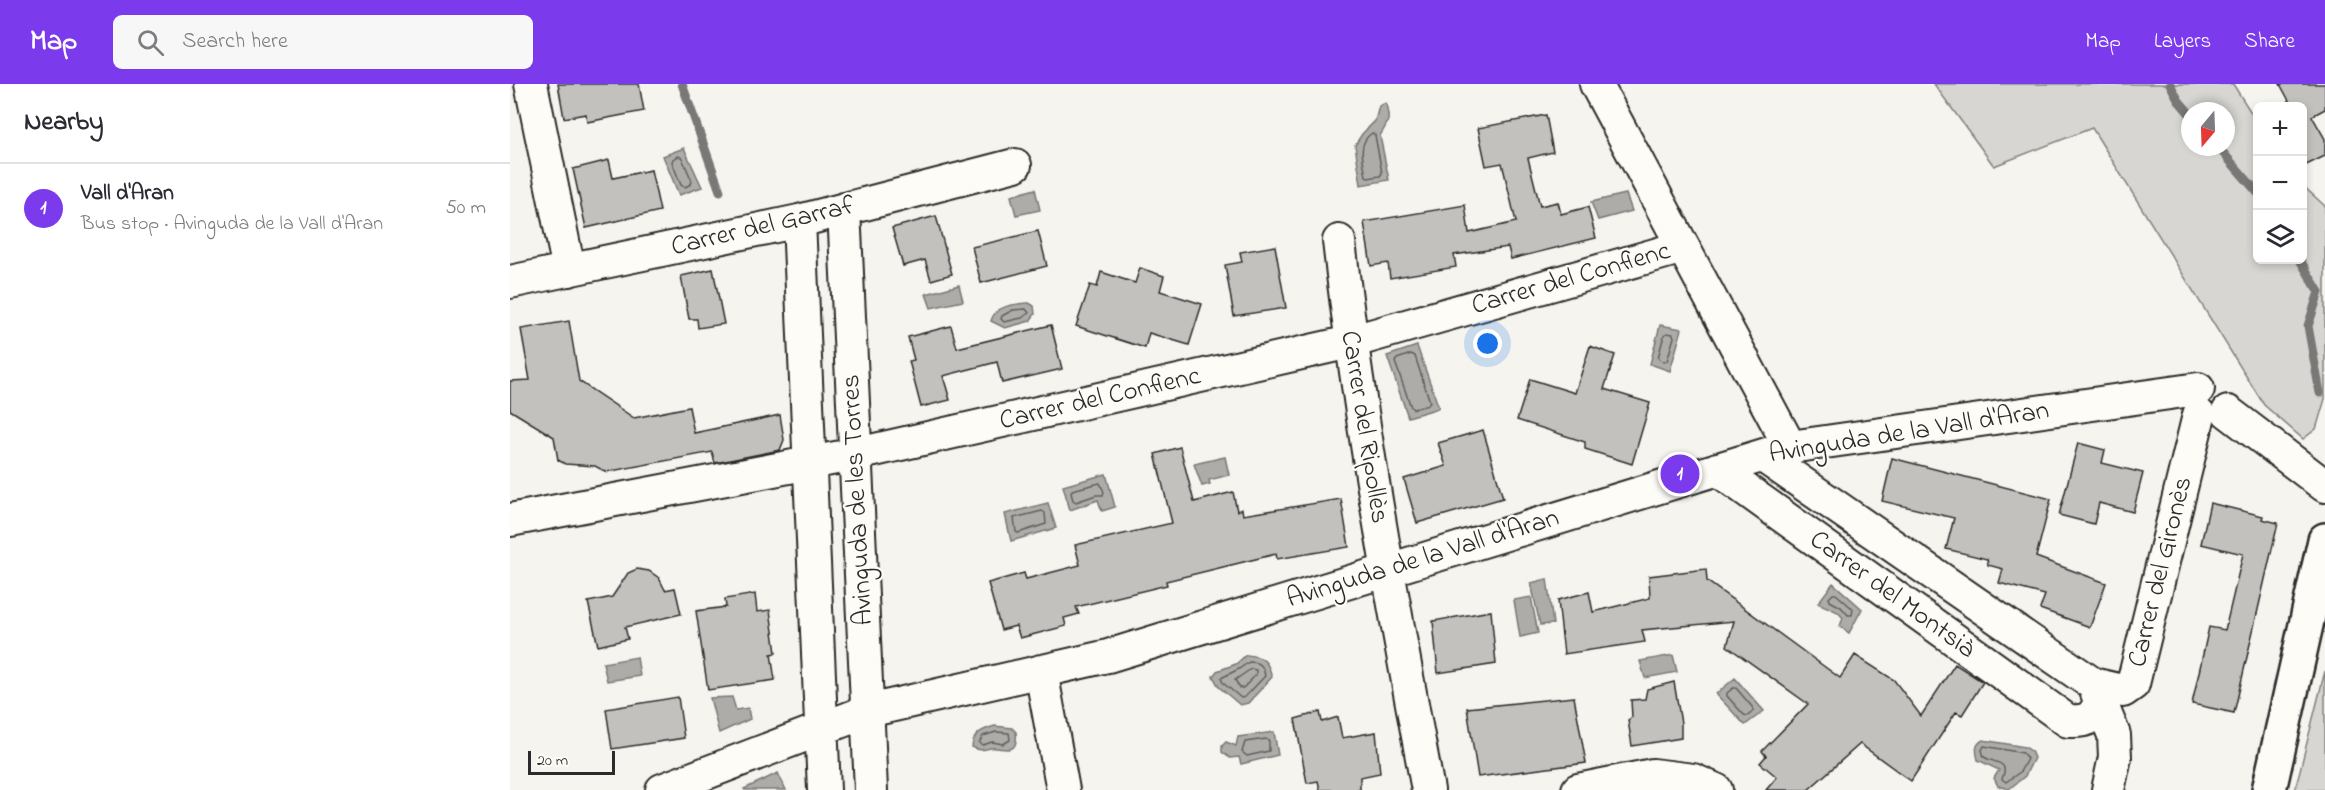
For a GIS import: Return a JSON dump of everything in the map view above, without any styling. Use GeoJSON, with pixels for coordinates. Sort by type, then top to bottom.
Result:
{"type":"FeatureCollection","features":[{"type":"Feature","properties":{"kind":"street"},"geometry":{"type":"LineString","coordinates":[[531,84],[569,270]]}},
{"type":"Feature","properties":{"kind":"street","name":"Carrer del Montsià"},"geometry":{"type":"LineString","coordinates":[[1596,84],[1683,247],[1776,452],[2097,692],[2096,712],[2090,719],[2082,722],[2068,721],[1717,469]]}},
{"type":"Feature","properties":{"kind":"street","name":"Carrer del Garraf"},"geometry":{"type":"LineString","coordinates":[[510,282],[799,221],[1015,165]]}},
{"type":"Feature","properties":{"kind":"street","name":"Avinguda de les Torres"},"geometry":{"type":"LineString","coordinates":[[844,209],[871,790]]}},
{"type":"Feature","properties":{"kind":"street","name":"Avinguda de les Torres"},"geometry":{"type":"LineString","coordinates":[[799,221],[824,790]]}},
{"type":"Feature","properties":{"kind":"street","name":"Carrer del Ripollès"},"geometry":{"type":"LineString","coordinates":[[1339,241],[1350,342],[1387,570],[1428,790]]}},
{"type":"Feature","properties":{"kind":"street","name":"Carrer del Conflenc"},"geometry":{"type":"LineString","coordinates":[[510,520],[857,454],[1350,342],[1683,247]]}},
{"type":"Feature","properties":{"kind":"street"},"geometry":{"type":"LineString","coordinates":[[2208,406],[2325,486]]}},
{"type":"Feature","properties":{"kind":"street","name":"Avinguda de la Vall d'Aran"},"geometry":{"type":"LineString","coordinates":[[662,790],[868,711],[1108,656],[1776,452],[2208,406]]}},
{"type":"Feature","properties":{"kind":"street","name":"Carrer del Gironès"},"geometry":{"type":"LineString","coordinates":[[2097,692],[2123,691],[2133,684],[2208,406]]}},
{"type":"Feature","properties":{"kind":"street"},"geometry":{"type":"LineString","coordinates":[[2269,790],[2325,540]]}},
{"type":"Feature","properties":{"kind":"street"},"geometry":{"type":"LineString","coordinates":[[1041,671],[1063,790]]}},
{"type":"Feature","properties":{"kind":"street"},"geometry":{"type":"LineString","coordinates":[[2097,692],[2114,735],[2115,757],[2108,790]]}},
{"type":"Feature","properties":{"kind":"street"},"geometry":{"type":"LineString","coordinates":[[1578,790],[1653,775],[1693,780],[1716,790]]}},
{"type":"Feature","properties":{"kind":"shaded area"},"geometry":{"type":"Polygon","coordinates":[[[1934,84],[2233,84],[2253,116],[2253,264],[2307,264],[2307,190],[2325,206],[2325,399],[2316,429],[2303,439],[2264,405],[2092,128],[1994,166],[1934,84]]]}},
{"type":"Feature","properties":{"kind":"shaded area"},"geometry":{"type":"Polygon","coordinates":[[[2325,671],[2325,790],[2295,790],[2325,671]]]}},
{"type":"Feature","properties":{"kind":"water"},"geometry":{"type":"Polygon","coordinates":[[[1386,103],[1388,121],[1380,136],[1389,180],[1361,185],[1355,145],[1375,121],[1379,106],[1386,103]]]}},
{"type":"Feature","properties":{"kind":"water"},"geometry":{"type":"Polygon","coordinates":[[[684,148],[702,187],[679,195],[663,156],[684,148]]]}},
{"type":"Feature","properties":{"kind":"water"},"geometry":{"type":"Polygon","coordinates":[[[1035,189],[1040,210],[1016,215],[1011,196],[1035,189]]]}},
{"type":"Feature","properties":{"kind":"water"},"geometry":{"type":"Polygon","coordinates":[[[1626,194],[1632,211],[1598,220],[1591,202],[1626,194]]]}},
{"type":"Feature","properties":{"kind":"water"},"geometry":{"type":"Polygon","coordinates":[[[959,285],[963,301],[931,308],[926,294],[959,285]]]}},
{"type":"Feature","properties":{"kind":"water"},"geometry":{"type":"Polygon","coordinates":[[[1029,303],[1034,306],[1035,314],[1030,321],[1005,328],[991,321],[1001,309],[1029,303]]]}},
{"type":"Feature","properties":{"kind":"water"},"geometry":{"type":"Polygon","coordinates":[[[1660,325],[1682,329],[1670,371],[1650,364],[1660,325]]]}},
{"type":"Feature","properties":{"kind":"water"},"geometry":{"type":"Polygon","coordinates":[[[1417,346],[1439,408],[1408,417],[1387,356],[1417,346]]]}},
{"type":"Feature","properties":{"kind":"water"},"geometry":{"type":"Polygon","coordinates":[[[1225,457],[1229,475],[1209,480],[1210,484],[1202,486],[1194,464],[1225,457]]]}},
{"type":"Feature","properties":{"kind":"water"},"geometry":{"type":"Polygon","coordinates":[[[1106,474],[1115,507],[1102,511],[1098,500],[1070,510],[1063,486],[1106,474]]]}},
{"type":"Feature","properties":{"kind":"water"},"geometry":{"type":"Polygon","coordinates":[[[1048,503],[1056,528],[1011,541],[1005,514],[1048,503]]]}},
{"type":"Feature","properties":{"kind":"water"},"geometry":{"type":"Polygon","coordinates":[[[1547,579],[1553,624],[1540,625],[1531,583],[1547,579]]]}},
{"type":"Feature","properties":{"kind":"water"},"geometry":{"type":"Polygon","coordinates":[[[1833,583],[1862,609],[1849,633],[1840,626],[1843,618],[1838,612],[1818,603],[1833,583]]]}},
{"type":"Feature","properties":{"kind":"water"},"geometry":{"type":"Polygon","coordinates":[[[1531,597],[1538,633],[1520,637],[1514,600],[1531,597]]]}},
{"type":"Feature","properties":{"kind":"water"},"geometry":{"type":"Polygon","coordinates":[[[1246,655],[1264,660],[1272,677],[1248,703],[1240,705],[1219,687],[1213,676],[1217,671],[1236,664],[1246,655]]]}},
{"type":"Feature","properties":{"kind":"water"},"geometry":{"type":"Polygon","coordinates":[[[1673,655],[1677,672],[1645,678],[1640,661],[1673,655]]]}},
{"type":"Feature","properties":{"kind":"water"},"geometry":{"type":"Polygon","coordinates":[[[637,657],[640,676],[607,681],[603,663],[637,657]]]}},
{"type":"Feature","properties":{"kind":"water"},"geometry":{"type":"Polygon","coordinates":[[[1735,678],[1764,711],[1745,725],[1716,694],[1735,678]]]}},
{"type":"Feature","properties":{"kind":"water"},"geometry":{"type":"Polygon","coordinates":[[[732,697],[736,710],[748,708],[750,719],[719,733],[710,698],[732,697]]]}},
{"type":"Feature","properties":{"kind":"water"},"geometry":{"type":"Polygon","coordinates":[[[995,726],[1012,728],[1016,732],[1015,745],[1012,748],[981,750],[972,747],[974,738],[979,733],[995,726]]]}},
{"type":"Feature","properties":{"kind":"water"},"geometry":{"type":"Polygon","coordinates":[[[1274,732],[1278,755],[1241,764],[1239,757],[1230,758],[1222,752],[1222,746],[1226,742],[1236,746],[1238,737],[1274,732]]]}},
{"type":"Feature","properties":{"kind":"water"},"geometry":{"type":"Polygon","coordinates":[[[1983,740],[2025,747],[2031,751],[2034,758],[2025,776],[2009,789],[1998,786],[1994,778],[1999,770],[1978,760],[1977,746],[1983,740]]]}},
{"type":"Feature","properties":{"kind":"water"},"geometry":{"type":"Polygon","coordinates":[[[778,773],[786,790],[744,789],[778,773]]]}},
{"type":"Feature","properties":{"kind":"building"},"geometry":{"type":"Polygon","coordinates":[[[558,84],[639,84],[644,111],[587,122],[586,114],[564,118],[558,84]]]}},
{"type":"Feature","properties":{"kind":"building"},"geometry":{"type":"Polygon","coordinates":[[[2280,84],[2325,84],[2325,109],[2312,116],[2325,139],[2325,156],[2307,165],[2307,102],[2290,102],[2280,84]]]}},
{"type":"Feature","properties":{"kind":"building"},"geometry":{"type":"Polygon","coordinates":[[[1546,115],[1553,152],[1528,158],[1540,206],[1558,202],[1561,214],[1588,207],[1596,238],[1511,259],[1508,247],[1454,255],[1456,267],[1390,278],[1388,263],[1371,266],[1364,222],[1465,205],[1469,233],[1516,222],[1502,163],[1486,166],[1478,128],[1546,115]]]}},
{"type":"Feature","properties":{"kind":"building"},"geometry":{"type":"Polygon","coordinates":[[[609,160],[613,178],[651,170],[660,211],[586,228],[573,169],[609,160]]]}},
{"type":"Feature","properties":{"kind":"building"},"geometry":{"type":"Polygon","coordinates":[[[936,216],[952,274],[931,280],[925,260],[903,266],[892,228],[936,216]]]}},
{"type":"Feature","properties":{"kind":"building"},"geometry":{"type":"Polygon","coordinates":[[[1038,231],[1047,266],[981,283],[972,247],[1038,231]]]}},
{"type":"Feature","properties":{"kind":"building"},"geometry":{"type":"Polygon","coordinates":[[[1275,246],[1286,308],[1234,316],[1225,265],[1242,262],[1240,252],[1275,246]]]}},
{"type":"Feature","properties":{"kind":"building"},"geometry":{"type":"Polygon","coordinates":[[[1140,268],[1164,276],[1160,291],[1202,304],[1189,345],[1149,333],[1145,348],[1076,326],[1090,285],[1097,287],[1101,272],[1135,283],[1140,268]]]}},
{"type":"Feature","properties":{"kind":"building"},"geometry":{"type":"Polygon","coordinates":[[[713,269],[724,324],[698,328],[697,319],[689,319],[681,276],[713,269]]]}},
{"type":"Feature","properties":{"kind":"building"},"geometry":{"type":"Polygon","coordinates":[[[569,321],[579,381],[634,418],[689,407],[694,433],[780,415],[784,440],[780,450],[715,463],[712,452],[606,472],[595,466],[565,464],[558,460],[554,437],[510,410],[510,381],[530,380],[521,329],[569,321]]]}},
{"type":"Feature","properties":{"kind":"building"},"geometry":{"type":"Polygon","coordinates":[[[1051,325],[1062,369],[1002,383],[997,362],[943,376],[950,400],[921,407],[909,361],[914,360],[908,337],[951,326],[957,348],[1051,325]]]}},
{"type":"Feature","properties":{"kind":"building"},"geometry":{"type":"Polygon","coordinates":[[[1590,346],[1615,355],[1604,389],[1650,403],[1632,464],[1585,449],[1585,442],[1517,420],[1530,379],[1575,393],[1590,346]]]}},
{"type":"Feature","properties":{"kind":"building"},"geometry":{"type":"Polygon","coordinates":[[[1483,430],[1503,498],[1417,523],[1404,479],[1446,466],[1438,443],[1483,430]]]}},
{"type":"Feature","properties":{"kind":"building"},"geometry":{"type":"Polygon","coordinates":[[[2078,443],[2105,450],[2102,463],[2143,473],[2133,512],[2099,503],[2094,524],[2059,515],[2078,443]]]}},
{"type":"Feature","properties":{"kind":"building"},"geometry":{"type":"Polygon","coordinates":[[[1180,447],[1194,502],[1233,492],[1237,511],[1242,509],[1243,515],[1341,499],[1349,547],[1277,559],[1276,554],[1166,581],[1167,585],[1076,607],[1079,614],[1064,618],[1066,626],[1020,638],[1016,626],[1001,630],[988,583],[1024,573],[1026,579],[1080,565],[1075,545],[1172,523],[1155,454],[1180,447]]]}},
{"type":"Feature","properties":{"kind":"building"},"geometry":{"type":"Polygon","coordinates":[[[1892,458],[2051,499],[2036,557],[2106,583],[2090,627],[2040,609],[2045,595],[1999,583],[2003,569],[1988,565],[1987,559],[1946,549],[1954,518],[1882,501],[1892,458]]]}},
{"type":"Feature","properties":{"kind":"building"},"geometry":{"type":"Polygon","coordinates":[[[2210,503],[2263,516],[2262,519],[2278,523],[2234,713],[2192,704],[2209,627],[2225,630],[2243,554],[2201,544],[2210,503]]]}},
{"type":"Feature","properties":{"kind":"building"},"geometry":{"type":"Polygon","coordinates":[[[637,569],[649,571],[659,578],[665,590],[675,588],[681,614],[625,627],[628,639],[598,646],[588,602],[612,597],[628,573],[637,569]]]}},
{"type":"Feature","properties":{"kind":"building"},"geometry":{"type":"Polygon","coordinates":[[[1706,569],[1707,581],[1840,678],[1855,655],[1894,680],[1921,716],[1955,664],[1983,682],[1962,715],[1956,712],[1911,781],[1860,744],[1808,790],[1766,790],[1777,777],[1760,763],[1766,756],[1762,751],[1808,704],[1727,646],[1734,621],[1642,630],[1645,642],[1564,654],[1558,600],[1589,592],[1593,612],[1650,598],[1649,576],[1706,569]]]}},
{"type":"Feature","properties":{"kind":"building"},"geometry":{"type":"Polygon","coordinates":[[[755,594],[757,612],[770,610],[776,653],[771,654],[775,680],[708,690],[696,611],[726,607],[725,599],[755,594]]]}},
{"type":"Feature","properties":{"kind":"building"},"geometry":{"type":"Polygon","coordinates":[[[1491,611],[1496,664],[1438,673],[1433,621],[1491,611]]]}},
{"type":"Feature","properties":{"kind":"building"},"geometry":{"type":"Polygon","coordinates":[[[1674,682],[1681,723],[1681,738],[1632,746],[1628,720],[1632,717],[1631,700],[1645,699],[1647,689],[1674,682]]]}},
{"type":"Feature","properties":{"kind":"building"},"geometry":{"type":"Polygon","coordinates":[[[678,697],[684,738],[612,749],[606,709],[678,697]]]}},
{"type":"Feature","properties":{"kind":"building"},"geometry":{"type":"Polygon","coordinates":[[[1574,697],[1586,763],[1478,777],[1467,708],[1574,697]]]}},
{"type":"Feature","properties":{"kind":"building"},"geometry":{"type":"Polygon","coordinates":[[[1320,712],[1322,722],[1338,717],[1342,738],[1376,732],[1380,773],[1360,777],[1360,790],[1320,790],[1318,781],[1307,783],[1295,719],[1320,712]]]}},
{"type":"Feature","properties":{"kind":"waterway"},"geometry":{"type":"LineString","coordinates":[[682,84],[720,191]]}},
{"type":"Feature","properties":{"kind":"waterway"},"geometry":{"type":"LineString","coordinates":[[2170,84],[2181,103]]}},
{"type":"Feature","properties":{"kind":"waterway"},"geometry":{"type":"LineString","coordinates":[[2226,156],[2253,187]]}},
{"type":"Feature","properties":{"kind":"waterway"},"geometry":{"type":"LineString","coordinates":[[2302,264],[2319,292],[2308,326],[2320,393]]}},
{"type":"Feature","properties":{"kind":"place","name":"Vall d'Aran"},"geometry":{"type":"Point","coordinates":[1680,474]}}]}
